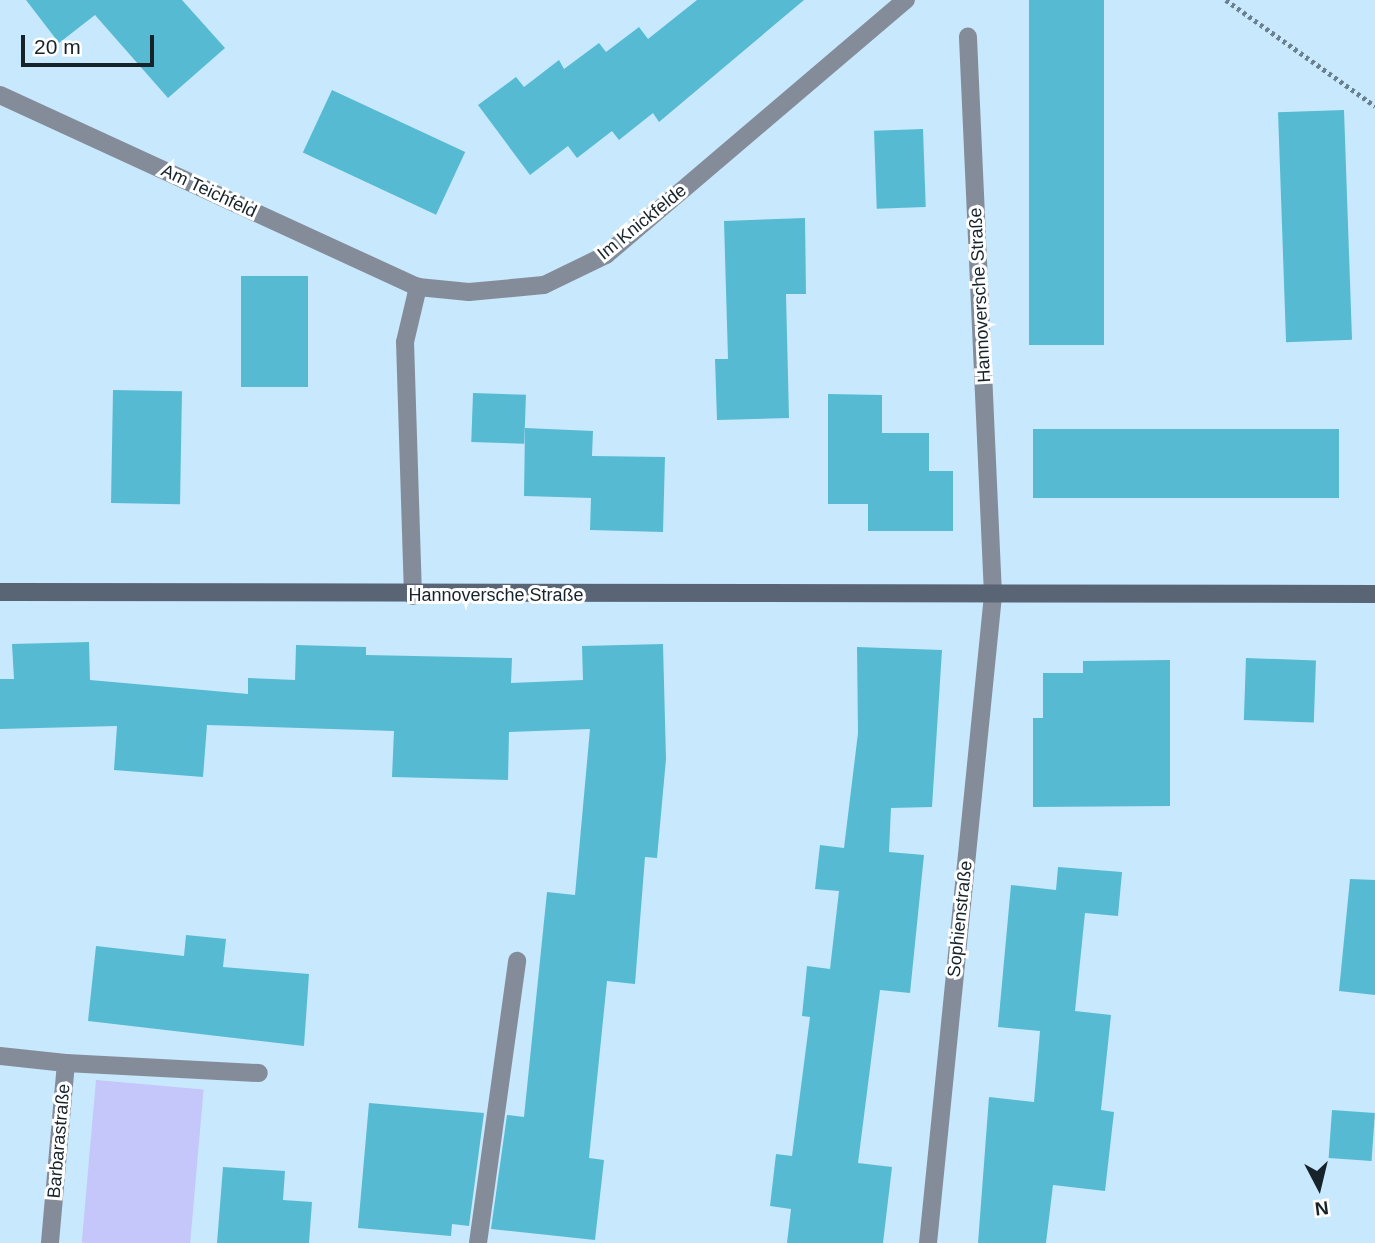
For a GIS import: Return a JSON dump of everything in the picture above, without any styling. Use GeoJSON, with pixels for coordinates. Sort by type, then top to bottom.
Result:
{"type":"FeatureCollection","features":[{"type":"Feature","properties":{"kind":"street","name":"Im Knickfelde"},"geometry":{"type":"LineString","coordinates":[[418,287],[469,292],[544,285],[606,255],[905,0]]}},
{"type":"Feature","properties":{"kind":"street","name":"Hannoversche Straße"},"geometry":{"type":"LineString","coordinates":[[968,37],[993,595]]}},
{"type":"Feature","properties":{"kind":"street","name":"Am Teichfeld"},"geometry":{"type":"LineString","coordinates":[[0,95],[418,287]]}},
{"type":"Feature","properties":{"kind":"street"},"geometry":{"type":"LineString","coordinates":[[413,596],[405,342],[418,287]]}},
{"type":"Feature","properties":{"kind":"street","name":"Hannoversche Straße"},"geometry":{"type":"LineString","coordinates":[[0,592],[413,596],[1375,594]]}},
{"type":"Feature","properties":{"kind":"street","name":"Sophienstraße"},"geometry":{"type":"LineString","coordinates":[[928,1243],[993,595]]}},
{"type":"Feature","properties":{"kind":"street"},"geometry":{"type":"LineString","coordinates":[[478,1243],[517,961]]}},
{"type":"Feature","properties":{"kind":"street","name":"Barbarastraße"},"geometry":{"type":"LineString","coordinates":[[0,1056],[66,1063],[50,1243]]}},
{"type":"Feature","properties":{"kind":"street"},"geometry":{"type":"LineString","coordinates":[[66,1063],[259,1073]]}},
{"type":"Feature","properties":{"kind":"path"},"geometry":{"type":"LineString","coordinates":[[1226,0],[1375,106]]}},
{"type":"Feature","properties":{"kind":"shaded area"},"geometry":{"type":"Polygon","coordinates":[[[96,1080],[204,1089],[190,1243],[82,1242],[96,1080]]]}},
{"type":"Feature","properties":{"kind":"building"},"geometry":{"type":"Polygon","coordinates":[[[26,0],[182,0],[225,48],[168,98],[95,15],[59,43],[26,0]]]}},
{"type":"Feature","properties":{"kind":"building"},"geometry":{"type":"Polygon","coordinates":[[[697,0],[804,0],[659,122],[653,113],[619,140],[612,131],[577,158],[568,146],[530,175],[478,105],[516,77],[524,87],[559,60],[564,69],[599,43],[606,52],[639,27],[648,39],[697,0]]]}},
{"type":"Feature","properties":{"kind":"building"},"geometry":{"type":"Polygon","coordinates":[[[1029,0],[1104,0],[1104,345],[1029,345],[1029,0]]]}},
{"type":"Feature","properties":{"kind":"building"},"geometry":{"type":"Polygon","coordinates":[[[332,90],[465,152],[436,215],[303,153],[332,90]]]}},
{"type":"Feature","properties":{"kind":"building"},"geometry":{"type":"Polygon","coordinates":[[[1344,110],[1352,340],[1286,342],[1278,112],[1344,110]]]}},
{"type":"Feature","properties":{"kind":"building"},"geometry":{"type":"Polygon","coordinates":[[[923,129],[926,207],[877,209],[874,131],[923,129]]]}},
{"type":"Feature","properties":{"kind":"building"},"geometry":{"type":"Polygon","coordinates":[[[805,218],[806,294],[786,294],[789,418],[717,420],[715,359],[728,359],[724,221],[805,218]]]}},
{"type":"Feature","properties":{"kind":"building"},"geometry":{"type":"Polygon","coordinates":[[[241,276],[308,276],[308,387],[241,387],[241,276]]]}},
{"type":"Feature","properties":{"kind":"building"},"geometry":{"type":"Polygon","coordinates":[[[113,390],[182,391],[180,504],[111,503],[113,390]]]}},
{"type":"Feature","properties":{"kind":"building"},"geometry":{"type":"Polygon","coordinates":[[[473,393],[526,395],[524,444],[471,442],[473,393]]]}},
{"type":"Feature","properties":{"kind":"building"},"geometry":{"type":"Polygon","coordinates":[[[828,394],[882,395],[882,433],[929,433],[929,471],[953,471],[953,531],[868,531],[868,504],[828,504],[828,394]]]}},
{"type":"Feature","properties":{"kind":"building"},"geometry":{"type":"Polygon","coordinates":[[[525,428],[593,431],[592,456],[665,457],[663,532],[590,530],[591,498],[524,496],[525,428]]]}},
{"type":"Feature","properties":{"kind":"building"},"geometry":{"type":"Polygon","coordinates":[[[1033,429],[1339,429],[1339,498],[1033,498],[1033,429]]]}},
{"type":"Feature","properties":{"kind":"building"},"geometry":{"type":"Polygon","coordinates":[[[89,642],[90,680],[248,694],[248,678],[295,680],[296,645],[366,647],[366,655],[512,658],[511,683],[583,680],[582,646],[663,644],[666,759],[657,858],[645,857],[635,984],[607,981],[589,1158],[604,1160],[595,1240],[491,1229],[507,1115],[524,1117],[547,892],[575,895],[590,729],[509,732],[508,780],[392,777],[394,731],[207,725],[203,777],[114,770],[117,726],[0,729],[0,679],[14,679],[12,644],[89,642]]]}},
{"type":"Feature","properties":{"kind":"building"},"geometry":{"type":"Polygon","coordinates":[[[857,647],[942,650],[932,807],[891,808],[889,852],[924,855],[910,993],[880,990],[858,1163],[892,1167],[883,1243],[787,1243],[791,1209],[770,1206],[776,1154],[792,1156],[810,1017],[802,1016],[807,966],[830,969],[839,891],[815,889],[820,845],[844,848],[858,733],[857,647]]]}},
{"type":"Feature","properties":{"kind":"building"},"geometry":{"type":"Polygon","coordinates":[[[1246,658],[1316,660],[1314,722],[1244,720],[1246,658]]]}},
{"type":"Feature","properties":{"kind":"building"},"geometry":{"type":"Polygon","coordinates":[[[1170,660],[1170,806],[1033,807],[1033,718],[1043,718],[1043,673],[1083,673],[1083,661],[1170,660]]]}},
{"type":"Feature","properties":{"kind":"building"},"geometry":{"type":"Polygon","coordinates":[[[1058,867],[1122,872],[1118,916],[1085,913],[1075,1011],[1111,1015],[1101,1110],[1114,1112],[1105,1191],[1053,1185],[1046,1243],[978,1243],[989,1097],[1034,1102],[1040,1031],[998,1027],[1011,885],[1056,890],[1058,867]]]}},
{"type":"Feature","properties":{"kind":"building"},"geometry":{"type":"Polygon","coordinates":[[[1350,879],[1375,880],[1375,995],[1339,991],[1350,879]]]}},
{"type":"Feature","properties":{"kind":"building"},"geometry":{"type":"Polygon","coordinates":[[[186,935],[226,939],[223,967],[309,974],[304,1046],[88,1021],[96,946],[184,956],[186,935]]]}},
{"type":"Feature","properties":{"kind":"building"},"geometry":{"type":"Polygon","coordinates":[[[369,1103],[484,1113],[469,1226],[452,1224],[451,1236],[358,1228],[369,1103]]]}},
{"type":"Feature","properties":{"kind":"building"},"geometry":{"type":"Polygon","coordinates":[[[1332,1110],[1375,1113],[1372,1161],[1329,1158],[1332,1110]]]}},
{"type":"Feature","properties":{"kind":"building"},"geometry":{"type":"Polygon","coordinates":[[[223,1167],[285,1171],[283,1200],[312,1202],[309,1243],[217,1243],[223,1167]]]}}]}
